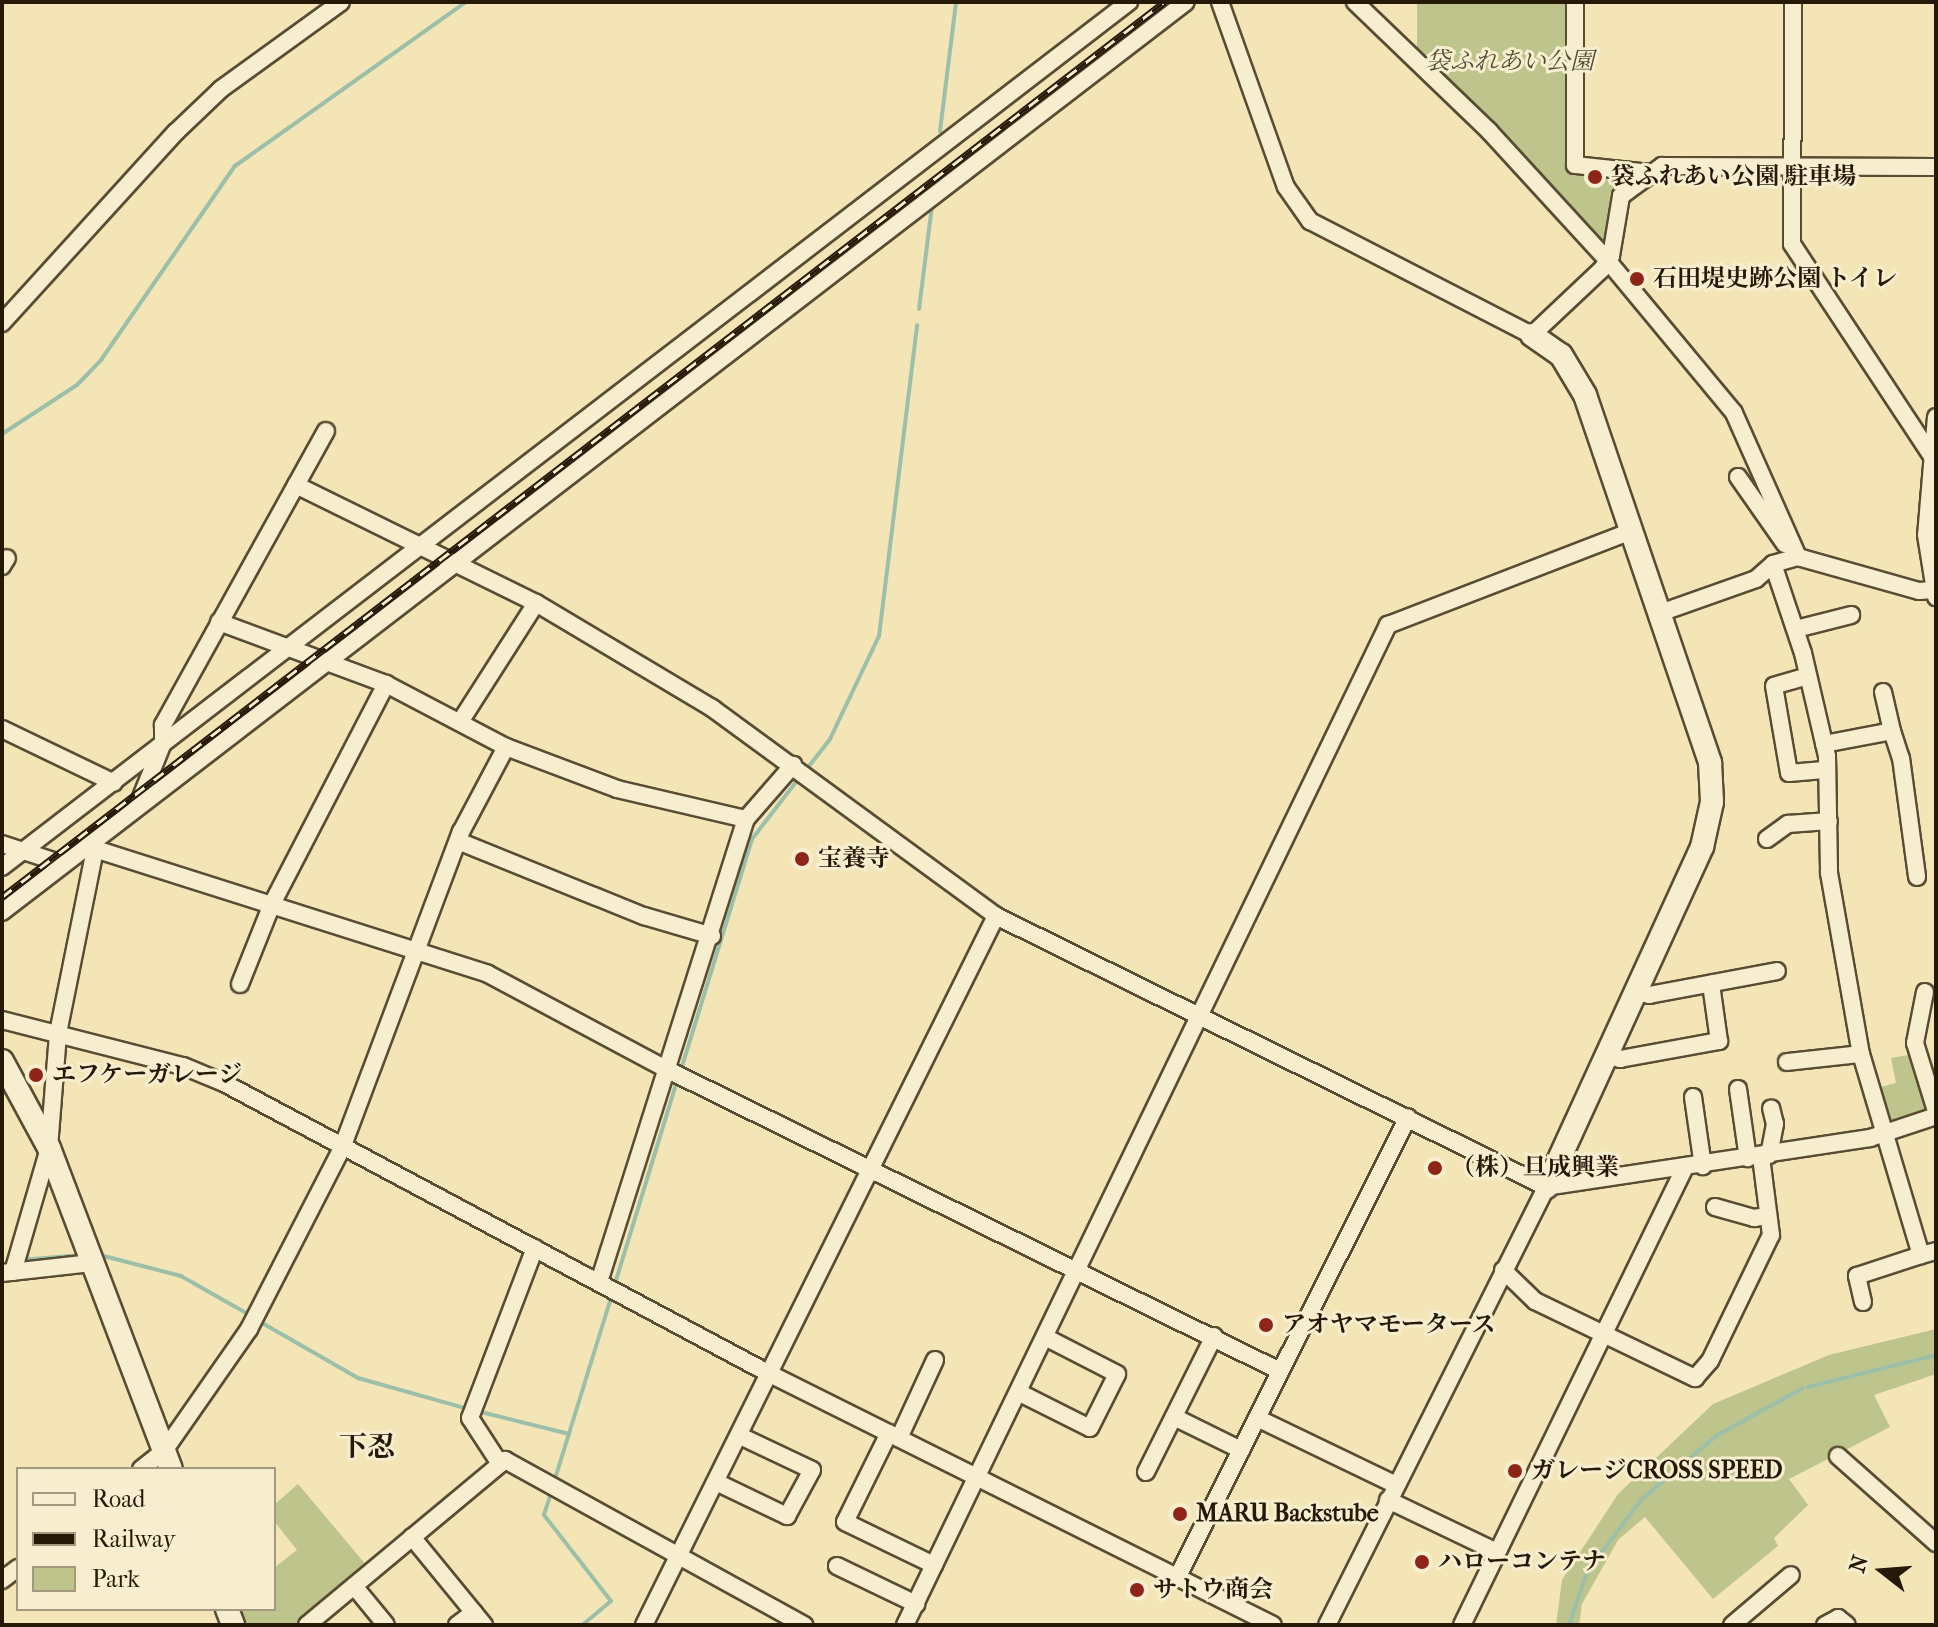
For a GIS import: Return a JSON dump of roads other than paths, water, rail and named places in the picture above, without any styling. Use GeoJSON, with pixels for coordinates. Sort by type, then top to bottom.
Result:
{"type":"FeatureCollection","features":[{"type":"Feature","properties":{"kind":"street"},"geometry":{"type":"LineString","coordinates":[[2,323],[176,132],[221,89],[341,2]]}},
{"type":"Feature","properties":{"kind":"street"},"geometry":{"type":"LineString","coordinates":[[2,867],[1129,2]]}},
{"type":"Feature","properties":{"kind":"street"},"geometry":{"type":"LineString","coordinates":[[2,912],[332,663],[456,563],[1186,2]]}},
{"type":"Feature","properties":{"kind":"street"},"geometry":{"type":"LineString","coordinates":[[1220,2],[1286,187],[1310,221],[1532,335],[1561,355],[1585,395],[1710,763],[1712,802],[1702,847],[1546,1187],[1327,1625]]}},
{"type":"Feature","properties":{"kind":"street"},"geometry":{"type":"LineString","coordinates":[[1355,2],[1438,79],[1608,261],[1734,413],[1796,557]]}},
{"type":"Feature","properties":{"kind":"street"},"geometry":{"type":"LineString","coordinates":[[1575,2],[1575,165],[1650,173]]}},
{"type":"Feature","properties":{"kind":"street"},"geometry":{"type":"LineString","coordinates":[[1793,2],[1792,244],[1932,456]]}},
{"type":"Feature","properties":{"kind":"street"},"geometry":{"type":"LineString","coordinates":[[1532,335],[1608,261],[1621,196],[1662,166],[1936,167]]}},
{"type":"Feature","properties":{"kind":"street"},"geometry":{"type":"LineString","coordinates":[[1660,613],[1756,579],[1773,564],[1796,557],[1935,594],[1931,535],[1936,417]]}},
{"type":"Feature","properties":{"kind":"street"},"geometry":{"type":"LineString","coordinates":[[136,809],[163,743],[163,725],[326,431]]}},
{"type":"Feature","properties":{"kind":"street"},"geometry":{"type":"LineString","coordinates":[[1738,477],[1796,557]]}},
{"type":"Feature","properties":{"kind":"street"},"geometry":{"type":"LineString","coordinates":[[296,485],[536,603],[712,708],[996,916],[1546,1187],[1684,1169],[1882,1135],[1936,1114],[1915,1043],[1925,992]]}},
{"type":"Feature","properties":{"kind":"street"},"geometry":{"type":"LineString","coordinates":[[911,1625],[1199,1015],[1388,625],[1631,531]]}},
{"type":"Feature","properties":{"kind":"street"},"geometry":{"type":"LineString","coordinates":[[1773,564],[1796,629],[1824,744],[1833,908],[1861,1054],[1882,1135],[1929,1253],[1857,1276],[1863,1302]]}},
{"type":"Feature","properties":{"kind":"street"},"geometry":{"type":"LineString","coordinates":[[460,722],[536,603]]}},
{"type":"Feature","properties":{"kind":"street"},"geometry":{"type":"LineString","coordinates":[[1796,629],[1851,615]]}},
{"type":"Feature","properties":{"kind":"street"},"geometry":{"type":"LineString","coordinates":[[219,622],[386,684],[506,747],[617,789],[746,819]]}},
{"type":"Feature","properties":{"kind":"street"},"geometry":{"type":"LineString","coordinates":[[1808,676],[1774,686],[1789,773],[1827,770]]}},
{"type":"Feature","properties":{"kind":"street"},"geometry":{"type":"LineString","coordinates":[[240,984],[272,904],[386,684]]}},
{"type":"Feature","properties":{"kind":"street"},"geometry":{"type":"LineString","coordinates":[[1883,692],[1901,758],[1917,877]]}},
{"type":"Feature","properties":{"kind":"street"},"geometry":{"type":"LineString","coordinates":[[2,729],[114,783]]}},
{"type":"Feature","properties":{"kind":"street"},"geometry":{"type":"LineString","coordinates":[[1824,744],[1892,731]]}},
{"type":"Feature","properties":{"kind":"street"},"geometry":{"type":"LineString","coordinates":[[147,1467],[168,1460],[249,1329],[342,1148],[420,951],[458,841],[506,747]]}},
{"type":"Feature","properties":{"kind":"street"},"geometry":{"type":"LineString","coordinates":[[599,1282],[670,1071],[746,819],[793,765]]}},
{"type":"Feature","properties":{"kind":"street"},"geometry":{"type":"LineString","coordinates":[[1767,839],[1788,824],[1829,821]]}},
{"type":"Feature","properties":{"kind":"street"},"geometry":{"type":"LineString","coordinates":[[458,841],[644,916],[712,936]]}},
{"type":"Feature","properties":{"kind":"street"},"geometry":{"type":"LineString","coordinates":[[2,844],[63,864]]}},
{"type":"Feature","properties":{"kind":"street"},"geometry":{"type":"LineString","coordinates":[[93,846],[488,974],[670,1071],[874,1167],[1280,1371]]}},
{"type":"Feature","properties":{"kind":"street"},"geometry":{"type":"LineString","coordinates":[[91,1263],[8,1273],[49,1148],[58,1033],[93,846]]}},
{"type":"Feature","properties":{"kind":"street"},"geometry":{"type":"LineString","coordinates":[[644,1625],[996,916]]}},
{"type":"Feature","properties":{"kind":"street"},"geometry":{"type":"LineString","coordinates":[[1636,991],[1649,995],[1777,971]]}},
{"type":"Feature","properties":{"kind":"street"},"geometry":{"type":"LineString","coordinates":[[1607,1055],[1620,1059],[1719,1041],[1711,984]]}},
{"type":"Feature","properties":{"kind":"street"},"geometry":{"type":"LineString","coordinates":[[2,1020],[197,1072],[770,1374],[1273,1625]]}},
{"type":"Feature","properties":{"kind":"street"},"geometry":{"type":"LineString","coordinates":[[1787,1062],[1861,1054]]}},
{"type":"Feature","properties":{"kind":"street"},"geometry":{"type":"LineString","coordinates":[[2,1061],[49,1148],[168,1460]]}},
{"type":"Feature","properties":{"kind":"street"},"geometry":{"type":"LineString","coordinates":[[1503,1270],[1535,1301],[1604,1336],[1698,1376],[1710,1361],[1771,1235],[1759,1157],[1738,1089]]}},
{"type":"Feature","properties":{"kind":"street"},"geometry":{"type":"LineString","coordinates":[[1693,1097],[1703,1166]]}},
{"type":"Feature","properties":{"kind":"street"},"geometry":{"type":"LineString","coordinates":[[1759,1157],[1775,1124],[1771,1108]]}},
{"type":"Feature","properties":{"kind":"street"},"geometry":{"type":"LineString","coordinates":[[1178,1576],[1408,1117]]}},
{"type":"Feature","properties":{"kind":"street"},"geometry":{"type":"LineString","coordinates":[[1462,1625],[1495,1551],[1684,1169]]}},
{"type":"Feature","properties":{"kind":"street"},"geometry":{"type":"LineString","coordinates":[[1715,1207],[1754,1218],[1766,1216]]}},
{"type":"Feature","properties":{"kind":"street"},"geometry":{"type":"LineString","coordinates":[[500,1464],[470,1418],[535,1248]]}},
{"type":"Feature","properties":{"kind":"street"},"geometry":{"type":"LineString","coordinates":[[1020,1393],[1049,1339],[1080,1269]]}},
{"type":"Feature","properties":{"kind":"street"},"geometry":{"type":"LineString","coordinates":[[1146,1472],[1214,1336]]}},
{"type":"Feature","properties":{"kind":"street"},"geometry":{"type":"LineString","coordinates":[[1020,1393],[1090,1428],[1117,1374],[1049,1339]]}},
{"type":"Feature","properties":{"kind":"street"},"geometry":{"type":"LineString","coordinates":[[934,1565],[845,1522],[935,1360]]}},
{"type":"Feature","properties":{"kind":"street"},"geometry":{"type":"LineString","coordinates":[[1174,1417],[1241,1450]]}},
{"type":"Feature","properties":{"kind":"street"},"geometry":{"type":"LineString","coordinates":[[1257,1418],[1396,1485]]}},
{"type":"Feature","properties":{"kind":"street"},"geometry":{"type":"LineString","coordinates":[[716,1482],[787,1516],[812,1470],[740,1436]]}},
{"type":"Feature","properties":{"kind":"street"},"geometry":{"type":"LineString","coordinates":[[1838,1456],[1936,1543]]}},
{"type":"Feature","properties":{"kind":"street"},"geometry":{"type":"LineString","coordinates":[[307,1625],[505,1460],[804,1625]]}},
{"type":"Feature","properties":{"kind":"street"},"geometry":{"type":"LineString","coordinates":[[905,1625],[979,1478]]}},
{"type":"Feature","properties":{"kind":"street"},"geometry":{"type":"LineString","coordinates":[[1388,1500],[1495,1551]]}},
{"type":"Feature","properties":{"kind":"street"},"geometry":{"type":"LineString","coordinates":[[412,1537],[479,1619],[457,1625]]}},
{"type":"Feature","properties":{"kind":"street"},"geometry":{"type":"LineString","coordinates":[[837,1566],[916,1604]]}},
{"type":"Feature","properties":{"kind":"street"},"geometry":{"type":"LineString","coordinates":[[1732,1625],[1791,1575]]}},
{"type":"Feature","properties":{"kind":"street"},"geometry":{"type":"LineString","coordinates":[[354,1586],[386,1625]]}},
{"type":"Feature","properties":{"kind":"street"},"geometry":{"type":"LineString","coordinates":[[1825,1625],[1838,1618],[1847,1625]]}},
{"type":"Feature","properties":{"kind":"waterway"},"geometry":{"type":"LineString","coordinates":[[2,434],[77,385],[101,360],[235,166],[466,2]]}},
{"type":"Feature","properties":{"kind":"waterway"},"geometry":{"type":"LineString","coordinates":[[940,131],[956,2]]}},
{"type":"Feature","properties":{"kind":"waterway"},"geometry":{"type":"LineString","coordinates":[[919,309],[932,206]]}},
{"type":"Feature","properties":{"kind":"waterway"},"geometry":{"type":"LineString","coordinates":[[806,770],[830,739],[879,636],[917,325]]}},
{"type":"Feature","properties":{"kind":"waterway"},"geometry":{"type":"LineString","coordinates":[[680,1073],[752,839],[800,777]]}},
{"type":"Feature","properties":{"kind":"waterway"},"geometry":{"type":"LineString","coordinates":[[614,1287],[677,1081]]}},
{"type":"Feature","properties":{"kind":"waterway"},"geometry":{"type":"LineString","coordinates":[[96,1254],[181,1276],[250,1315]]}},
{"type":"Feature","properties":{"kind":"waterway"},"geometry":{"type":"LineString","coordinates":[[20,1260],[83,1255]]}},
{"type":"Feature","properties":{"kind":"waterway"},"geometry":{"type":"LineString","coordinates":[[554,1482],[612,1295]]}},
{"type":"Feature","properties":{"kind":"waterway"},"geometry":{"type":"LineString","coordinates":[[257,1320],[358,1378],[468,1409]]}},
{"type":"Feature","properties":{"kind":"waterway"},"geometry":{"type":"LineString","coordinates":[[1808,1387],[1936,1355]]}},
{"type":"Feature","properties":{"kind":"waterway"},"geometry":{"type":"LineString","coordinates":[[1569,1625],[1587,1572],[1641,1500],[1716,1436],[1803,1388]]}},
{"type":"Feature","properties":{"kind":"waterway"},"geometry":{"type":"LineString","coordinates":[[477,1411],[569,1434]]}},
{"type":"Feature","properties":{"kind":"waterway"},"geometry":{"type":"LineString","coordinates":[[552,1490],[544,1515],[611,1601],[582,1625]]}},
{"type":"Feature","properties":{"kind":"railway"},"geometry":{"type":"LineString","coordinates":[[2,897],[1164,2]]}},
{"type":"Feature","properties":{"kind":"place","name":"袋ふれあい公園 駐車場"},"geometry":{"type":"Point","coordinates":[1595,177]}},
{"type":"Feature","properties":{"kind":"place","name":"石田堤史跡公園 トイレ"},"geometry":{"type":"Point","coordinates":[1637,279]}},
{"type":"Feature","properties":{"kind":"place","name":"宝養寺"},"geometry":{"type":"Point","coordinates":[802,859]}},
{"type":"Feature","properties":{"kind":"place","name":"エフケーガレージ"},"geometry":{"type":"Point","coordinates":[36,1075]}},
{"type":"Feature","properties":{"kind":"place","name":"（株）旦成興業"},"geometry":{"type":"Point","coordinates":[1435,1168]}},
{"type":"Feature","properties":{"kind":"place","name":"アオヤマモータース"},"geometry":{"type":"Point","coordinates":[1266,1325]}},
{"type":"Feature","properties":{"kind":"place","name":"ガレージCROSS SPEED"},"geometry":{"type":"Point","coordinates":[1515,1471]}},
{"type":"Feature","properties":{"kind":"place","name":"MARU Backstube"},"geometry":{"type":"Point","coordinates":[1180,1514]}},
{"type":"Feature","properties":{"kind":"place","name":"ハローコンテナ"},"geometry":{"type":"Point","coordinates":[1422,1562]}},
{"type":"Feature","properties":{"kind":"place","name":"サトウ商会"},"geometry":{"type":"Point","coordinates":[1137,1590]}},
{"type":"Feature","properties":{"kind":"district","name":"下忍"},"geometry":{"type":"Point","coordinates":[367,1447]}},
{"type":"Feature","properties":{"kind":"park label","name":"袋ふれあい公園"},"geometry":{"type":"Point","coordinates":[1510,62]}}]}
